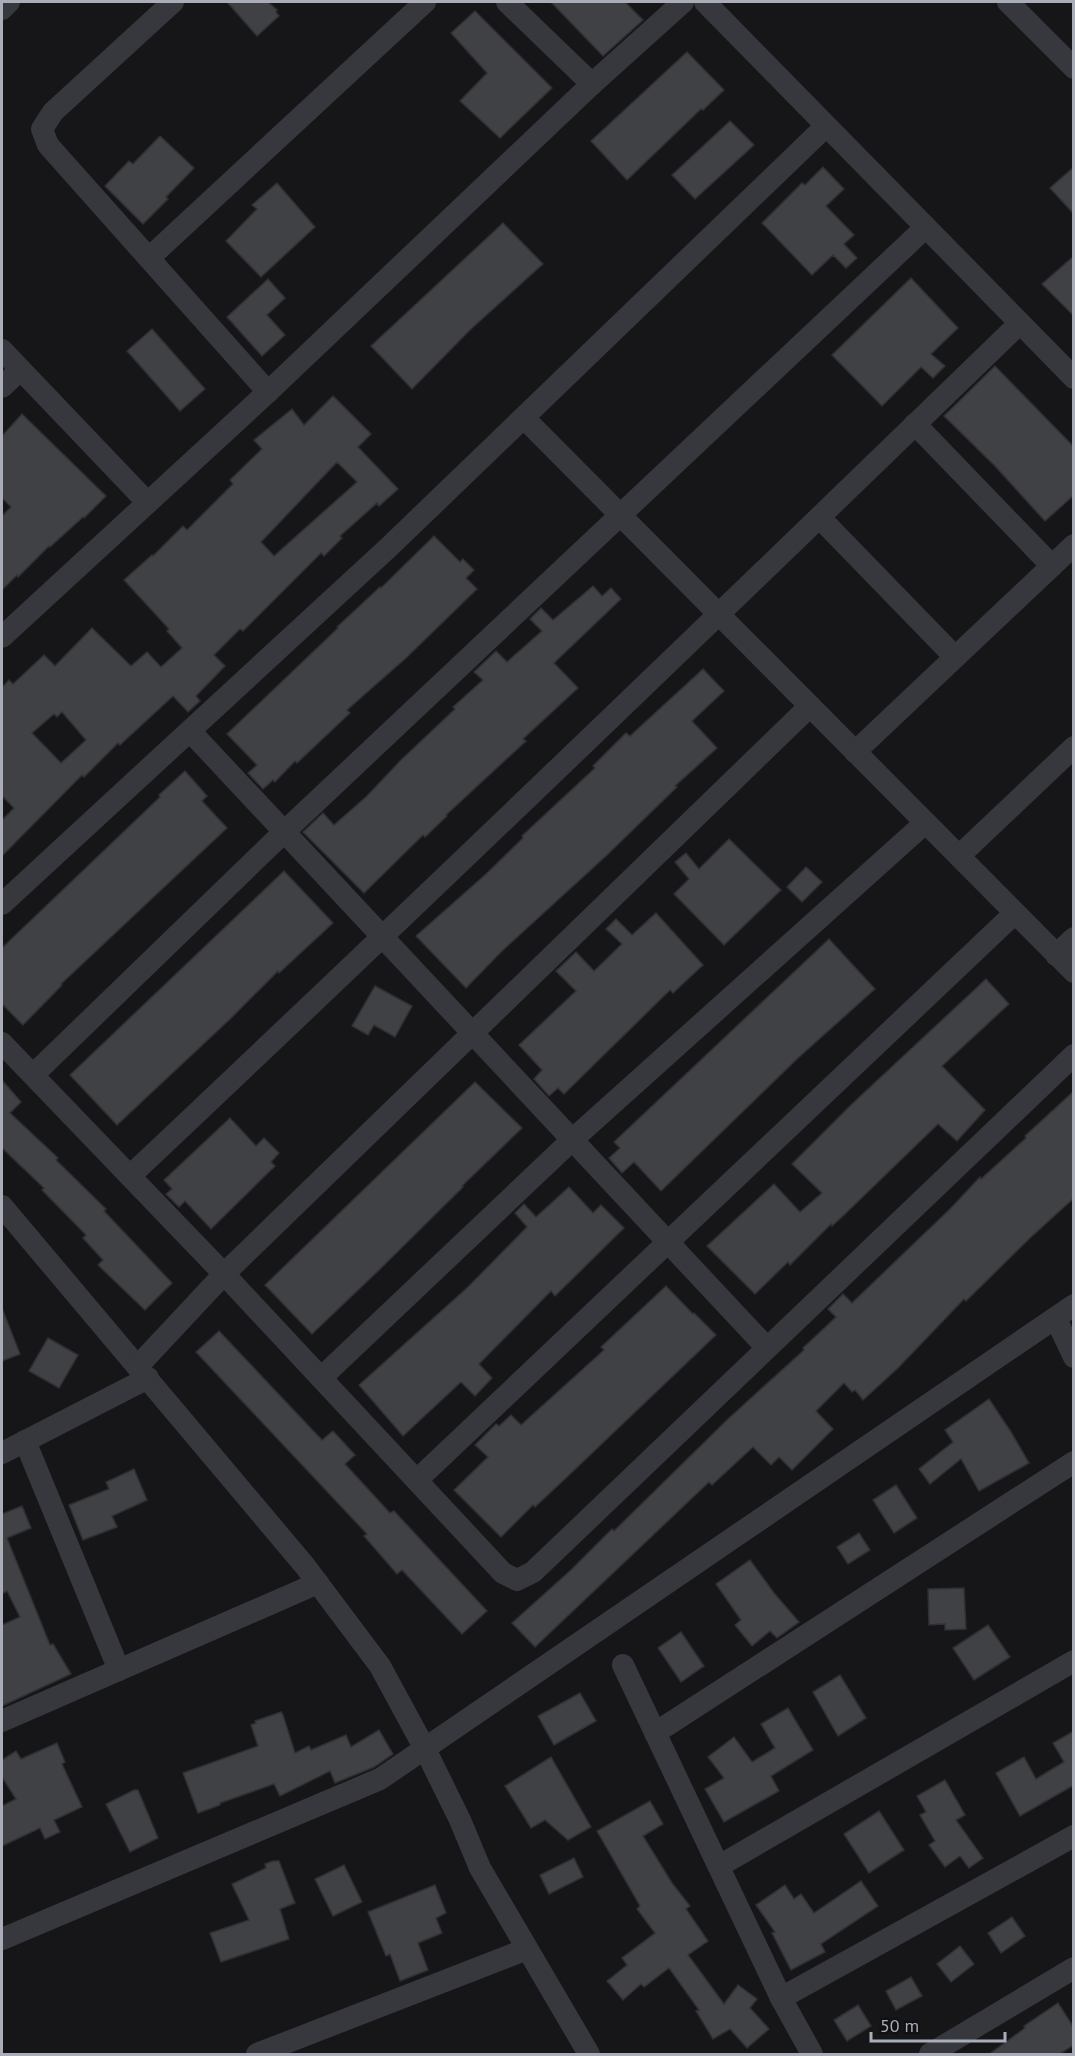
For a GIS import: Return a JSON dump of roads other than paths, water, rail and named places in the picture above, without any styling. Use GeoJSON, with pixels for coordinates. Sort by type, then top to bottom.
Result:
{"type":"FeatureCollection","features":[{"type":"Feature","properties":{"kind":"street"},"geometry":{"type":"LineString","coordinates":[[2,9],[9,2]]}},
{"type":"Feature","properties":{"kind":"street"},"geometry":{"type":"LineString","coordinates":[[173,2],[52,112],[42,129],[48,145],[268,392]]}},
{"type":"Feature","properties":{"kind":"street"},"geometry":{"type":"LineString","coordinates":[[149,258],[425,2]]}},
{"type":"Feature","properties":{"kind":"street"},"geometry":{"type":"LineString","coordinates":[[507,2],[592,84]]}},
{"type":"Feature","properties":{"kind":"street"},"geometry":{"type":"LineString","coordinates":[[2,637],[268,392],[592,84],[683,2]]}},
{"type":"Feature","properties":{"kind":"street"},"geometry":{"type":"LineString","coordinates":[[705,2],[1074,378]]}},
{"type":"Feature","properties":{"kind":"street"},"geometry":{"type":"LineString","coordinates":[[1008,2],[1074,68]]}},
{"type":"Feature","properties":{"kind":"street"},"geometry":{"type":"LineString","coordinates":[[2,904],[389,548],[826,126]]}},
{"type":"Feature","properties":{"kind":"street"},"geometry":{"type":"LineString","coordinates":[[33,1075],[284,832],[926,227]]}},
{"type":"Feature","properties":{"kind":"street"},"geometry":{"type":"LineString","coordinates":[[130,1176],[383,938],[1020,323]]}},
{"type":"Feature","properties":{"kind":"street"},"geometry":{"type":"LineString","coordinates":[[2,350],[147,502]]}},
{"type":"Feature","properties":{"kind":"street"},"geometry":{"type":"LineString","coordinates":[[2,387],[20,370]]}},
{"type":"Feature","properties":{"kind":"street"},"geometry":{"type":"LineString","coordinates":[[525,418],[1074,972]]}},
{"type":"Feature","properties":{"kind":"street"},"geometry":{"type":"LineString","coordinates":[[915,424],[1052,566]]}},
{"type":"Feature","properties":{"kind":"street"},"geometry":{"type":"LineString","coordinates":[[820,518],[955,657]]}},
{"type":"Feature","properties":{"kind":"street"},"geometry":{"type":"LineString","coordinates":[[855,752],[1074,545]]}},
{"type":"Feature","properties":{"kind":"street"},"geometry":{"type":"LineString","coordinates":[[2,1453],[143,1372],[225,1274],[810,706]]}},
{"type":"Feature","properties":{"kind":"street"},"geometry":{"type":"LineString","coordinates":[[190,731],[767,1348]]}},
{"type":"Feature","properties":{"kind":"street"},"geometry":{"type":"LineString","coordinates":[[959,856],[1074,747]]}},
{"type":"Feature","properties":{"kind":"street"},"geometry":{"type":"LineString","coordinates":[[321,1378],[572,1140],[925,823]]}},
{"type":"Feature","properties":{"kind":"street"},"geometry":{"type":"LineString","coordinates":[[417,1480],[1015,913]]}},
{"type":"Feature","properties":{"kind":"street"},"geometry":{"type":"LineString","coordinates":[[1056,955],[1074,938]]}},
{"type":"Feature","properties":{"kind":"street"},"geometry":{"type":"LineString","coordinates":[[2,1043],[225,1274],[503,1573],[517,1580],[533,1572],[1074,1055]]}},
{"type":"Feature","properties":{"kind":"street"},"geometry":{"type":"LineString","coordinates":[[2,1206],[318,1583],[380,1666],[425,1749],[460,1820],[480,1868],[588,2055]]}},
{"type":"Feature","properties":{"kind":"street"},"geometry":{"type":"LineString","coordinates":[[2,1938],[330,1802],[380,1779],[1074,1305]]}},
{"type":"Feature","properties":{"kind":"street"},"geometry":{"type":"LineString","coordinates":[[1056,1319],[1074,1357]]}},
{"type":"Feature","properties":{"kind":"street"},"geometry":{"type":"LineString","coordinates":[[25,1441],[119,1670]]}},
{"type":"Feature","properties":{"kind":"street"},"geometry":{"type":"LineString","coordinates":[[655,1733],[1074,1462]]}},
{"type":"Feature","properties":{"kind":"street"},"geometry":{"type":"LineString","coordinates":[[2,1721],[318,1583]]}},
{"type":"Feature","properties":{"kind":"street"},"geometry":{"type":"LineString","coordinates":[[719,1866],[1074,1661]]}},
{"type":"Feature","properties":{"kind":"street"},"geometry":{"type":"LineString","coordinates":[[623,1665],[781,1998],[812,2055]]}},
{"type":"Feature","properties":{"kind":"street"},"geometry":{"type":"LineString","coordinates":[[781,1998],[1074,1836]]}},
{"type":"Feature","properties":{"kind":"street"},"geometry":{"type":"LineString","coordinates":[[256,2055],[527,1949]]}},
{"type":"Feature","properties":{"kind":"street"},"geometry":{"type":"LineString","coordinates":[[930,2055],[1074,1968]]}}]}
